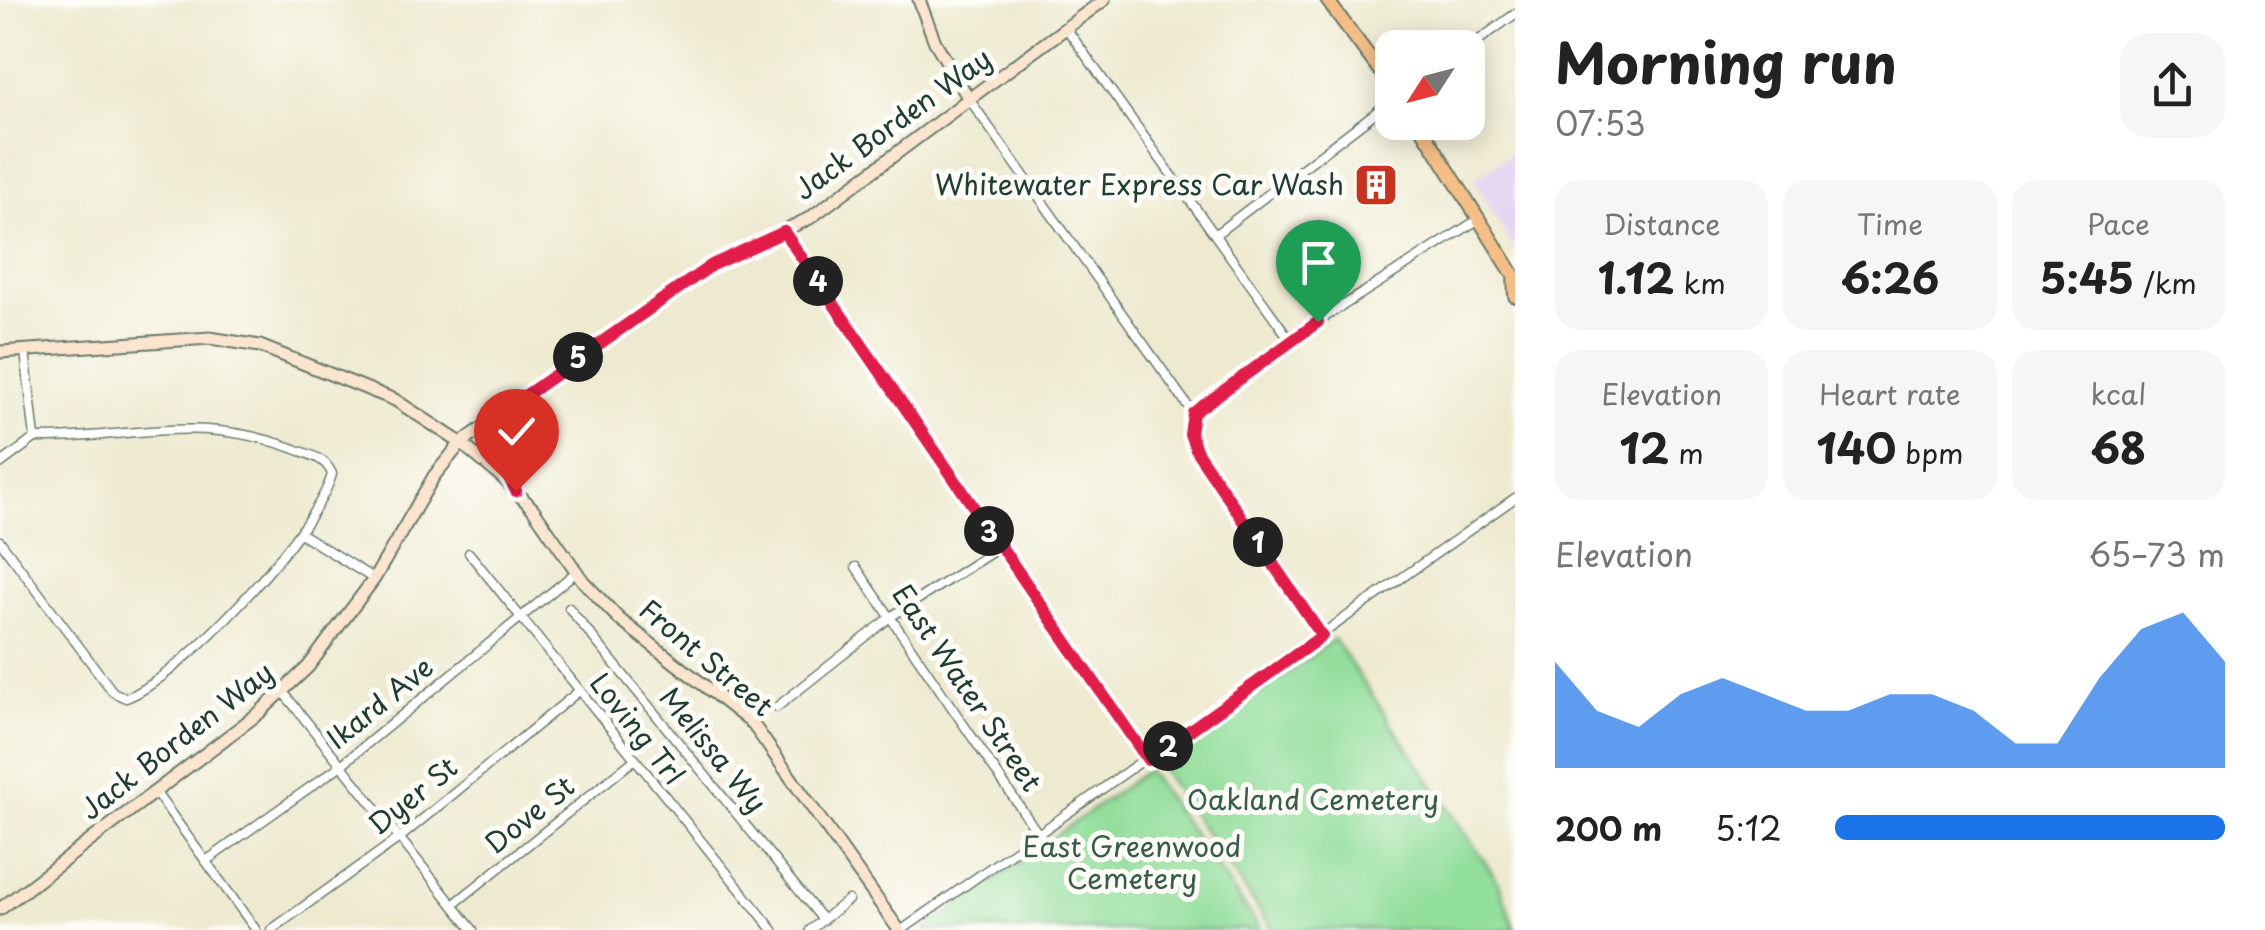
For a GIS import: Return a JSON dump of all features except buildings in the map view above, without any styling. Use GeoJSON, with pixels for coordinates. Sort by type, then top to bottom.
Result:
{"type":"FeatureCollection","features":[{"type":"Feature","properties":{"kind":"main road"},"geometry":{"type":"LineString","coordinates":[[1327,0],[1375,64]]}},
{"type":"Feature","properties":{"kind":"main road"},"geometry":{"type":"LineString","coordinates":[[1429,140],[1479,219],[1514,285],[1515,306]]}},
{"type":"Feature","properties":{"kind":"street"},"geometry":{"type":"LineString","coordinates":[[919,0],[935,42],[968,100],[1193,413],[1190,434],[1197,452],[1322,636]]}},
{"type":"Feature","properties":{"kind":"street","name":"Jack Borden Way"},"geometry":{"type":"LineString","coordinates":[[0,909],[283,692],[330,641],[374,579],[434,476],[460,443],[712,265],[784,232],[832,202],[1104,0]]}},
{"type":"Feature","properties":{"kind":"street"},"geometry":{"type":"LineString","coordinates":[[1485,36],[1515,14]]}},
{"type":"Feature","properties":{"kind":"street"},"geometry":{"type":"LineString","coordinates":[[1066,28],[1290,341]]}},
{"type":"Feature","properties":{"kind":"street"},"geometry":{"type":"LineString","coordinates":[[1216,234],[1375,113]]}},
{"type":"Feature","properties":{"kind":"street"},"geometry":{"type":"LineString","coordinates":[[1193,413],[1290,341],[1479,219]]}},
{"type":"Feature","properties":{"kind":"street"},"geometry":{"type":"LineString","coordinates":[[784,232],[1148,760]]}},
{"type":"Feature","properties":{"kind":"street","name":"Front Street"},"geometry":{"type":"LineString","coordinates":[[0,352],[210,338],[260,346],[394,400],[460,443],[516,491],[576,572],[619,619],[752,723],[900,930]]}},
{"type":"Feature","properties":{"kind":"street"},"geometry":{"type":"LineString","coordinates":[[25,352],[35,438]]}},
{"type":"Feature","properties":{"kind":"street"},"geometry":{"type":"LineString","coordinates":[[502,412],[493,446],[516,491]]}},
{"type":"Feature","properties":{"kind":"street"},"geometry":{"type":"LineString","coordinates":[[0,464],[35,438],[181,426],[258,437],[290,447],[320,458],[332,474],[300,533],[203,640],[126,698],[113,692],[0,541]]}},
{"type":"Feature","properties":{"kind":"street"},"geometry":{"type":"LineString","coordinates":[[900,930],[1148,760],[1515,498]]}},
{"type":"Feature","properties":{"kind":"street"},"geometry":{"type":"LineString","coordinates":[[300,533],[374,579]]}},
{"type":"Feature","properties":{"kind":"street"},"geometry":{"type":"LineString","coordinates":[[778,707],[892,616],[1000,547]]}},
{"type":"Feature","properties":{"kind":"street","name":"Loving Trl"},"geometry":{"type":"LineString","coordinates":[[469,553],[773,930]]}},
{"type":"Feature","properties":{"kind":"street","name":"East Water Street"},"geometry":{"type":"LineString","coordinates":[[856,567],[1039,835]]}},
{"type":"Feature","properties":{"kind":"street","name":"Ikard Ave"},"geometry":{"type":"LineString","coordinates":[[206,861],[340,766],[576,572]]}},
{"type":"Feature","properties":{"kind":"street","name":"Melissa Wy"},"geometry":{"type":"LineString","coordinates":[[569,608],[822,920]]}},
{"type":"Feature","properties":{"kind":"street","name":"Dyer St"},"geometry":{"type":"LineString","coordinates":[[271,930],[402,836],[579,691]]}},
{"type":"Feature","properties":{"kind":"street"},"geometry":{"type":"LineString","coordinates":[[283,692],[340,766],[402,836],[473,930]]}},
{"type":"Feature","properties":{"kind":"street","name":"Dove St"},"geometry":{"type":"LineString","coordinates":[[454,904],[634,760]]}},
{"type":"Feature","properties":{"kind":"street"},"geometry":{"type":"LineString","coordinates":[[156,793],[256,930]]}},
{"type":"Feature","properties":{"kind":"street"},"geometry":{"type":"LineString","coordinates":[[810,930],[848,900]]}},
{"type":"Feature","properties":{"kind":"shaded area"},"geometry":{"type":"Polygon","coordinates":[[[1515,151],[1515,252],[1474,179],[1515,151]]]}},
{"type":"Feature","properties":{"kind":"green space","name":"Oakland Cemetery"},"geometry":{"type":"Polygon","coordinates":[[[1334,639],[1499,883],[1515,930],[1273,930],[1159,766],[1334,639]]]}},
{"type":"Feature","properties":{"kind":"green space","name":"East Greenwood Cemetery"},"geometry":{"type":"Polygon","coordinates":[[[1147,770],[1261,930],[925,930],[1147,770]]]}},
{"type":"Feature","properties":{"kind":"place","name":"Whitewater Express Car Wash"},"geometry":{"type":"Point","coordinates":[1376,185]}},
{"type":"Feature","properties":{"kind":"route"},"geometry":{"type":"LineString","coordinates":[[516,491],[493,446],[493,432],[502,412],[712,265],[784,232],[1148,760],[1322,636],[1197,452],[1190,434],[1193,413],[1318,322]]}}]}
